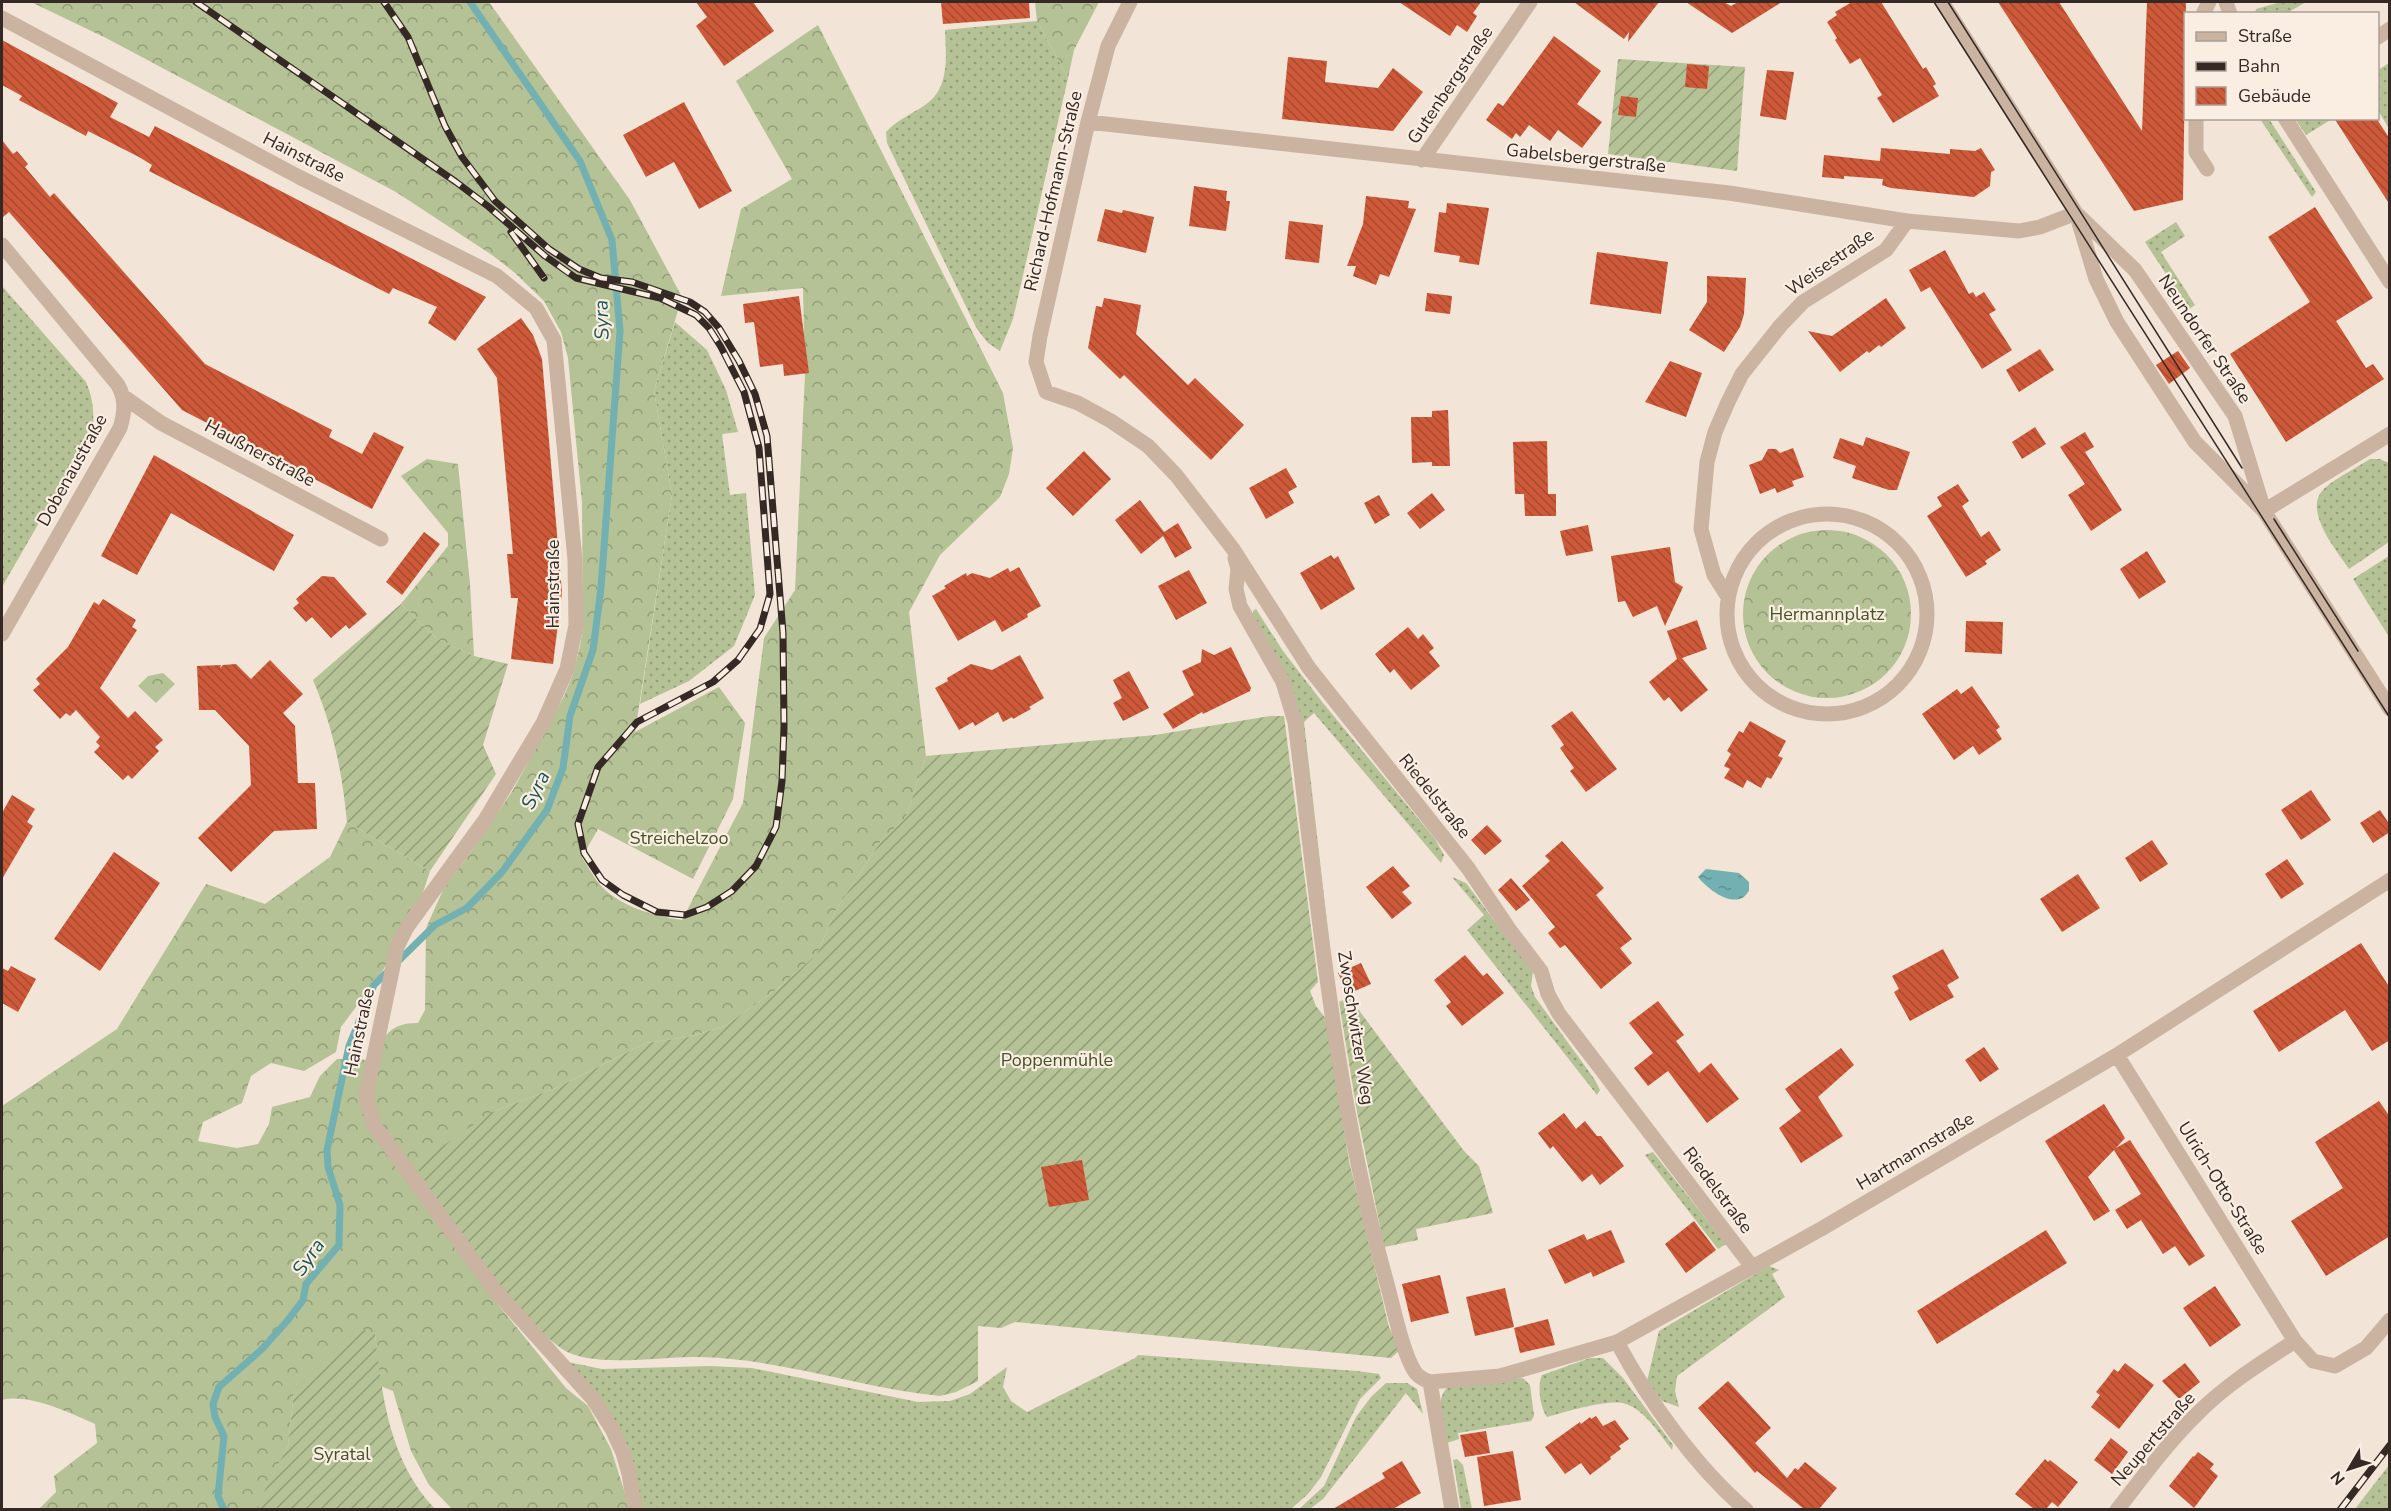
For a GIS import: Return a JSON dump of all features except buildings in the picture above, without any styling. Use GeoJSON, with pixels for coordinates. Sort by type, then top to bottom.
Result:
{"type":"FeatureCollection","features":[{"type":"Feature","properties":{"kind":"street","name":"Richard-Hofmann-Straße"},"geometry":{"type":"LineString","coordinates":[[1046,392],[1036,362],[1040,336],[1088,122],[1108,46],[1130,2]]}},
{"type":"Feature","properties":{"kind":"street","name":"Gutenbergstraße"},"geometry":{"type":"LineString","coordinates":[[1422,160],[1530,2]]}},
{"type":"Feature","properties":{"kind":"street","name":"Neundorfer Straße"},"geometry":{"type":"LineString","coordinates":[[1942,2],[2076,213],[2135,270],[2235,416],[2264,511]]}},
{"type":"Feature","properties":{"kind":"street","name":"Hainstraße"},"geometry":{"type":"LineString","coordinates":[[2,18],[299,177],[497,276],[536,308],[554,340],[575,560],[576,625],[567,669],[543,723],[485,820],[407,927],[397,947],[366,1095],[375,1125],[494,1289],[593,1399],[612,1429],[629,1474],[635,1509]]}},
{"type":"Feature","properties":{"kind":"street"},"geometry":{"type":"LineString","coordinates":[[2196,120],[2196,152],[2207,169]]}},
{"type":"Feature","properties":{"kind":"street"},"geometry":{"type":"LineString","coordinates":[[2285,120],[2390,282]]}},
{"type":"Feature","properties":{"kind":"street","name":"Gabelsbergerstraße"},"geometry":{"type":"LineString","coordinates":[[1088,122],[1729,193],[1906,221],[2019,231],[2040,227],[2076,213]]}},
{"type":"Feature","properties":{"kind":"street","name":"Neundorfer Straße"},"geometry":{"type":"LineString","coordinates":[[2076,213],[2096,279],[2117,322],[2195,442],[2264,511],[2390,709]]}},
{"type":"Feature","properties":{"kind":"street","name":"Weisestraße"},"geometry":{"type":"LineString","coordinates":[[1728,597],[1714,575],[1701,529],[1707,462],[1715,432],[1728,402],[1742,374],[1781,325],[1803,302],[1886,250],[1906,221]]}},
{"type":"Feature","properties":{"kind":"street","name":"Dobenaustraße"},"geometry":{"type":"LineString","coordinates":[[2,245],[111,377],[124,398],[124,412],[120,428],[2,634]]}},
{"type":"Feature","properties":{"kind":"street","name":"Riedelstraße"},"geometry":{"type":"LineString","coordinates":[[1046,392],[1078,403],[1111,421],[1148,446],[1176,475],[1233,549],[1309,668],[1468,868],[1498,914],[1541,972],[1548,994],[1559,1014],[1753,1268]]}},
{"type":"Feature","properties":{"kind":"street","name":"Haußnerstraße"},"geometry":{"type":"LineString","coordinates":[[124,398],[161,423],[381,538]]}},
{"type":"Feature","properties":{"kind":"street"},"geometry":{"type":"LineString","coordinates":[[2264,511],[2390,434]]}},
{"type":"Feature","properties":{"kind":"street"},"geometry":{"type":"LineString","coordinates":[[1824,513],[1844,514],[1881,529],[1909,556],[1919,573],[1925,591],[1928,611],[1926,631],[1921,650],[1912,667],[1886,696],[1868,706],[1850,712],[1810,713],[1791,708],[1774,699],[1758,687],[1745,672],[1735,655],[1729,636],[1728,597],[1733,578],[1742,560],[1754,544],[1769,532],[1786,522],[1804,516],[1824,513]]}},
{"type":"Feature","properties":{"kind":"street","name":"Zwoschwitzer Weg"},"geometry":{"type":"LineString","coordinates":[[1233,549],[1238,568],[1236,589],[1240,606],[1283,682],[1295,722],[1330,996],[1357,1157],[1379,1254],[1403,1340],[1416,1374],[1430,1382]]}},
{"type":"Feature","properties":{"kind":"street","name":"Hartmannstraße"},"geometry":{"type":"LineString","coordinates":[[1430,1382],[1500,1376],[1617,1342],[1753,1268],[2117,1055],[2390,880]]}},
{"type":"Feature","properties":{"kind":"street","name":"Ulrich-Otto-Straße"},"geometry":{"type":"LineString","coordinates":[[2117,1055],[2295,1341]]}},
{"type":"Feature","properties":{"kind":"street"},"geometry":{"type":"LineString","coordinates":[[2295,1341],[2313,1361],[2335,1366],[2366,1348],[2390,1320]]}},
{"type":"Feature","properties":{"kind":"street","name":"Neupertstraße"},"geometry":{"type":"LineString","coordinates":[[2117,1509],[2198,1413],[2246,1372],[2295,1341]]}},
{"type":"Feature","properties":{"kind":"street"},"geometry":{"type":"LineString","coordinates":[[1617,1342],[1638,1381],[1665,1419],[1718,1483],[1746,1509]]}},
{"type":"Feature","properties":{"kind":"street"},"geometry":{"type":"LineString","coordinates":[[1430,1382],[1452,1509]]}},
{"type":"Feature","properties":{"kind":"green space","name":"Streichelzoo"},"geometry":{"type":"Polygon","coordinates":[[[31,2],[489,2],[630,200],[682,297],[654,391],[672,495],[635,732],[719,687],[745,723],[733,799],[693,879],[598,829],[582,857],[605,890],[636,908],[682,920],[743,803],[764,638],[795,590],[805,374],[803,288],[721,296],[741,209],[792,179],[736,81],[818,25],[1003,393],[1013,448],[1009,474],[1000,497],[940,555],[909,612],[926,756],[906,817],[881,841],[836,910],[817,954],[777,989],[725,1026],[688,1037],[646,1043],[556,1088],[492,1112],[451,1222],[491,1296],[566,1388],[588,1406],[611,1449],[630,1509],[452,1509],[429,1485],[411,1451],[393,1391],[380,1386],[375,1333],[294,1392],[288,1446],[258,1505],[260,1509],[39,1509],[56,1492],[54,1476],[97,1443],[95,1424],[37,1402],[24,1399],[2,1400],[2,1106],[117,1029],[206,884],[265,904],[330,857],[347,822],[430,871],[418,908],[382,972],[341,1027],[336,1052],[304,1071],[271,1063],[251,1076],[242,1103],[203,1122],[198,1141],[237,1148],[258,1144],[269,1124],[272,1107],[310,1097],[320,1076],[337,1059],[373,1060],[389,1032],[400,1025],[418,1023],[425,1010],[426,928],[443,890],[513,790],[564,696],[573,674],[583,626],[582,503],[568,358],[561,332],[544,301],[492,255],[396,192],[108,39],[31,2]]]}},
{"type":"Feature","properties":{"kind":"green space"},"geometry":{"type":"Polygon","coordinates":[[[1035,2],[1099,2],[1074,50],[1068,78],[1037,21],[1035,2]]]}},
{"type":"Feature","properties":{"kind":"green space"},"geometry":{"type":"Polygon","coordinates":[[[2281,2],[2306,2],[2289,12],[2255,12],[2256,9],[2281,2]]]}},
{"type":"Feature","properties":{"kind":"green space"},"geometry":{"type":"Polygon","coordinates":[[[1037,21],[1068,78],[1013,319],[1000,351],[988,343],[977,329],[887,143],[886,132],[925,105],[939,90],[945,71],[945,30],[1037,21]]]}},
{"type":"Feature","properties":{"kind":"green space"},"geometry":{"type":"Polygon","coordinates":[[[1618,59],[1745,67],[1737,171],[1608,154],[1618,59]]]}},
{"type":"Feature","properties":{"kind":"green space"},"geometry":{"type":"Polygon","coordinates":[[[2389,63],[2389,129],[2379,112],[2379,69],[2389,63]]]}},
{"type":"Feature","properties":{"kind":"green space"},"geometry":{"type":"Polygon","coordinates":[[[2261,120],[2270,120],[2316,192],[2312,197],[2261,120]]]}},
{"type":"Feature","properties":{"kind":"green space"},"geometry":{"type":"Polygon","coordinates":[[[2296,120],[2330,120],[2306,135],[2296,120]]]}},
{"type":"Feature","properties":{"kind":"green space"},"geometry":{"type":"Polygon","coordinates":[[[2176,222],[2185,236],[2161,252],[2195,305],[2189,309],[2145,242],[2176,222]]]}},
{"type":"Feature","properties":{"kind":"green space"},"geometry":{"type":"Polygon","coordinates":[[[2,286],[86,382],[92,399],[93,429],[2,587],[2,286]]]}},
{"type":"Feature","properties":{"kind":"green space"},"geometry":{"type":"Polygon","coordinates":[[[675,322],[707,350],[726,390],[738,432],[722,434],[730,495],[746,493],[755,595],[734,646],[689,681],[640,704],[672,495],[654,391],[675,322]]]}},
{"type":"Feature","properties":{"kind":"green space"},"geometry":{"type":"Polygon","coordinates":[[[427,459],[458,464],[470,584],[474,656],[436,638],[401,604],[448,546],[448,533],[401,476],[427,459]]]}},
{"type":"Feature","properties":{"kind":"green space"},"geometry":{"type":"Polygon","coordinates":[[[2370,459],[2380,459],[2389,463],[2389,542],[2349,569],[2324,531],[2317,509],[2318,499],[2327,486],[2370,459]]]}},
{"type":"Feature","properties":{"kind":"green space","name":"Hermannplatz"},"geometry":{"type":"Polygon","coordinates":[[[1827,530],[1843,531],[1859,536],[1887,554],[1905,582],[1910,598],[1910,630],[1905,646],[1887,674],[1859,692],[1843,697],[1827,698],[1811,697],[1795,692],[1767,674],[1749,646],[1744,630],[1743,614],[1744,598],[1749,582],[1767,554],[1795,536],[1811,531],[1827,530]]]}},
{"type":"Feature","properties":{"kind":"green space"},"geometry":{"type":"Polygon","coordinates":[[[2389,556],[2389,637],[2353,579],[2389,556]]]}},
{"type":"Feature","properties":{"kind":"green space"},"geometry":{"type":"Polygon","coordinates":[[[401,604],[436,638],[474,656],[508,664],[483,745],[496,774],[430,871],[347,822],[336,750],[313,680],[401,604]]]}},
{"type":"Feature","properties":{"kind":"green space"},"geometry":{"type":"Polygon","coordinates":[[[1256,609],[1283,651],[1435,839],[1444,855],[1441,863],[1314,713],[1304,722],[1330,948],[1304,742],[1253,618],[1253,611],[1256,609]]]}},
{"type":"Feature","properties":{"kind":"green space"},"geometry":{"type":"Polygon","coordinates":[[[163,673],[175,684],[156,703],[138,686],[148,676],[163,673]]]}},
{"type":"Feature","properties":{"kind":"green space","name":"Poppenmühle"},"geometry":{"type":"Polygon","coordinates":[[[1270,716],[1284,716],[1318,982],[1310,991],[1316,1006],[1327,1020],[1349,1161],[1389,1327],[1400,1350],[1391,1358],[1015,1322],[1001,1328],[978,1326],[978,1381],[956,1392],[940,1396],[880,1387],[759,1362],[697,1357],[591,1359],[562,1349],[516,1305],[475,1255],[415,1165],[492,1112],[556,1088],[646,1043],[688,1037],[725,1026],[777,989],[817,954],[836,910],[881,841],[906,817],[926,756],[1155,735],[1270,716]]]}},
{"type":"Feature","properties":{"kind":"green space"},"geometry":{"type":"Polygon","coordinates":[[[1452,877],[1466,883],[1533,972],[1531,986],[1535,997],[1595,1080],[1600,1090],[1597,1095],[1467,930],[1484,915],[1452,877]]]}},
{"type":"Feature","properties":{"kind":"green space"},"geometry":{"type":"Polygon","coordinates":[[[1349,997],[1464,1151],[1479,1166],[1493,1213],[1416,1229],[1418,1240],[1384,1247],[1357,1112],[1339,1002],[1349,997]]]}},
{"type":"Feature","properties":{"kind":"green space"},"geometry":{"type":"Polygon","coordinates":[[[1653,1152],[1726,1244],[1718,1249],[1645,1155],[1653,1152]]]}},
{"type":"Feature","properties":{"kind":"green space"},"geometry":{"type":"Polygon","coordinates":[[[1769,1266],[1779,1270],[1772,1274],[1785,1297],[1677,1376],[1675,1391],[1679,1407],[1662,1401],[1647,1381],[1659,1331],[1769,1266]]]}},
{"type":"Feature","properties":{"kind":"green space","name":"Syratal"},"geometry":{"type":"Polygon","coordinates":[[[359,1328],[375,1333],[390,1427],[407,1470],[435,1509],[260,1509],[257,1505],[288,1446],[294,1392],[359,1328]]]}},
{"type":"Feature","properties":{"kind":"green space"},"geometry":{"type":"Polygon","coordinates":[[[1138,1355],[1357,1371],[1379,1374],[1381,1378],[1360,1399],[1321,1477],[1308,1494],[1291,1509],[637,1510],[632,1471],[568,1362],[602,1369],[710,1366],[752,1368],[918,1402],[950,1401],[970,1394],[1007,1367],[1003,1387],[1011,1401],[1027,1412],[1138,1355]]]}},
{"type":"Feature","properties":{"kind":"green space"},"geometry":{"type":"Polygon","coordinates":[[[1590,1358],[1603,1358],[1623,1378],[1673,1445],[1672,1450],[1640,1412],[1626,1404],[1599,1404],[1547,1417],[1540,1396],[1542,1375],[1590,1358]]]}},
{"type":"Feature","properties":{"kind":"green space"},"geometry":{"type":"Polygon","coordinates":[[[1523,1378],[1530,1385],[1534,1416],[1531,1421],[1458,1433],[1459,1439],[1447,1443],[1441,1405],[1444,1391],[1449,1386],[1523,1378]]]}},
{"type":"Feature","properties":{"kind":"green space"},"geometry":{"type":"Polygon","coordinates":[[[1386,1383],[1407,1383],[1417,1389],[1423,1414],[1406,1393],[1323,1499],[1310,1509],[1299,1509],[1324,1486],[1356,1417],[1371,1397],[1386,1383]]]}},
{"type":"Feature","properties":{"kind":"green space"},"geometry":{"type":"Polygon","coordinates":[[[1457,1459],[1463,1465],[1472,1509],[1461,1509],[1453,1460],[1457,1459]]]}},
{"type":"Feature","properties":{"kind":"green space"},"geometry":{"type":"Polygon","coordinates":[[[2389,1465],[2389,1509],[2355,1509],[2389,1465]]]}},
{"type":"Feature","properties":{"kind":"water"},"geometry":{"type":"Polygon","coordinates":[[[1706,869],[1739,873],[1749,882],[1749,891],[1736,900],[1724,897],[1711,890],[1698,877],[1706,869]]]}},
{"type":"Feature","properties":{"kind":"waterway","name":"Syra"},"geometry":{"type":"LineString","coordinates":[[224,1510],[218,1496],[224,1436],[215,1417],[213,1404],[219,1387],[262,1349],[288,1320],[303,1300],[306,1284],[339,1245],[340,1205],[328,1167],[327,1150],[349,1046],[374,985],[435,925],[467,908],[502,872],[547,810],[563,768],[570,716],[593,650],[601,588],[620,331],[612,240],[580,161],[470,2]]}},
{"type":"Feature","properties":{"kind":"tram line"},"geometry":{"type":"LineString","coordinates":[[1934,2],[2390,718]]}},
{"type":"Feature","properties":{"kind":"tram line"},"geometry":{"type":"LineString","coordinates":[[1948,2],[2242,468]]}},
{"type":"Feature","properties":{"kind":"tram line"},"geometry":{"type":"LineString","coordinates":[[2274,519],[2358,651]]}},
{"type":"Feature","properties":{"kind":"railway"},"geometry":{"type":"LineString","coordinates":[[196,2],[456,182],[489,207],[545,256],[576,278],[660,298],[696,315],[709,328],[721,347],[744,392],[759,448],[770,594],[760,629],[738,660],[713,682],[637,722],[598,767],[578,824],[584,853],[602,880],[623,895],[657,912],[685,915],[707,907],[732,891],[756,866],[776,827],[782,781],[784,727],[783,633],[767,436],[755,394],[719,328],[705,312],[690,302],[632,282],[601,278],[579,269],[549,249],[495,201],[462,157],[445,126],[408,37],[384,2]]}},
{"type":"Feature","properties":{"kind":"railway"},"geometry":{"type":"LineString","coordinates":[[511,232],[544,278]]}},
{"type":"Feature","properties":{"kind":"railway"},"geometry":{"type":"LineString","coordinates":[[2340,1510],[2390,1445]]}}]}
